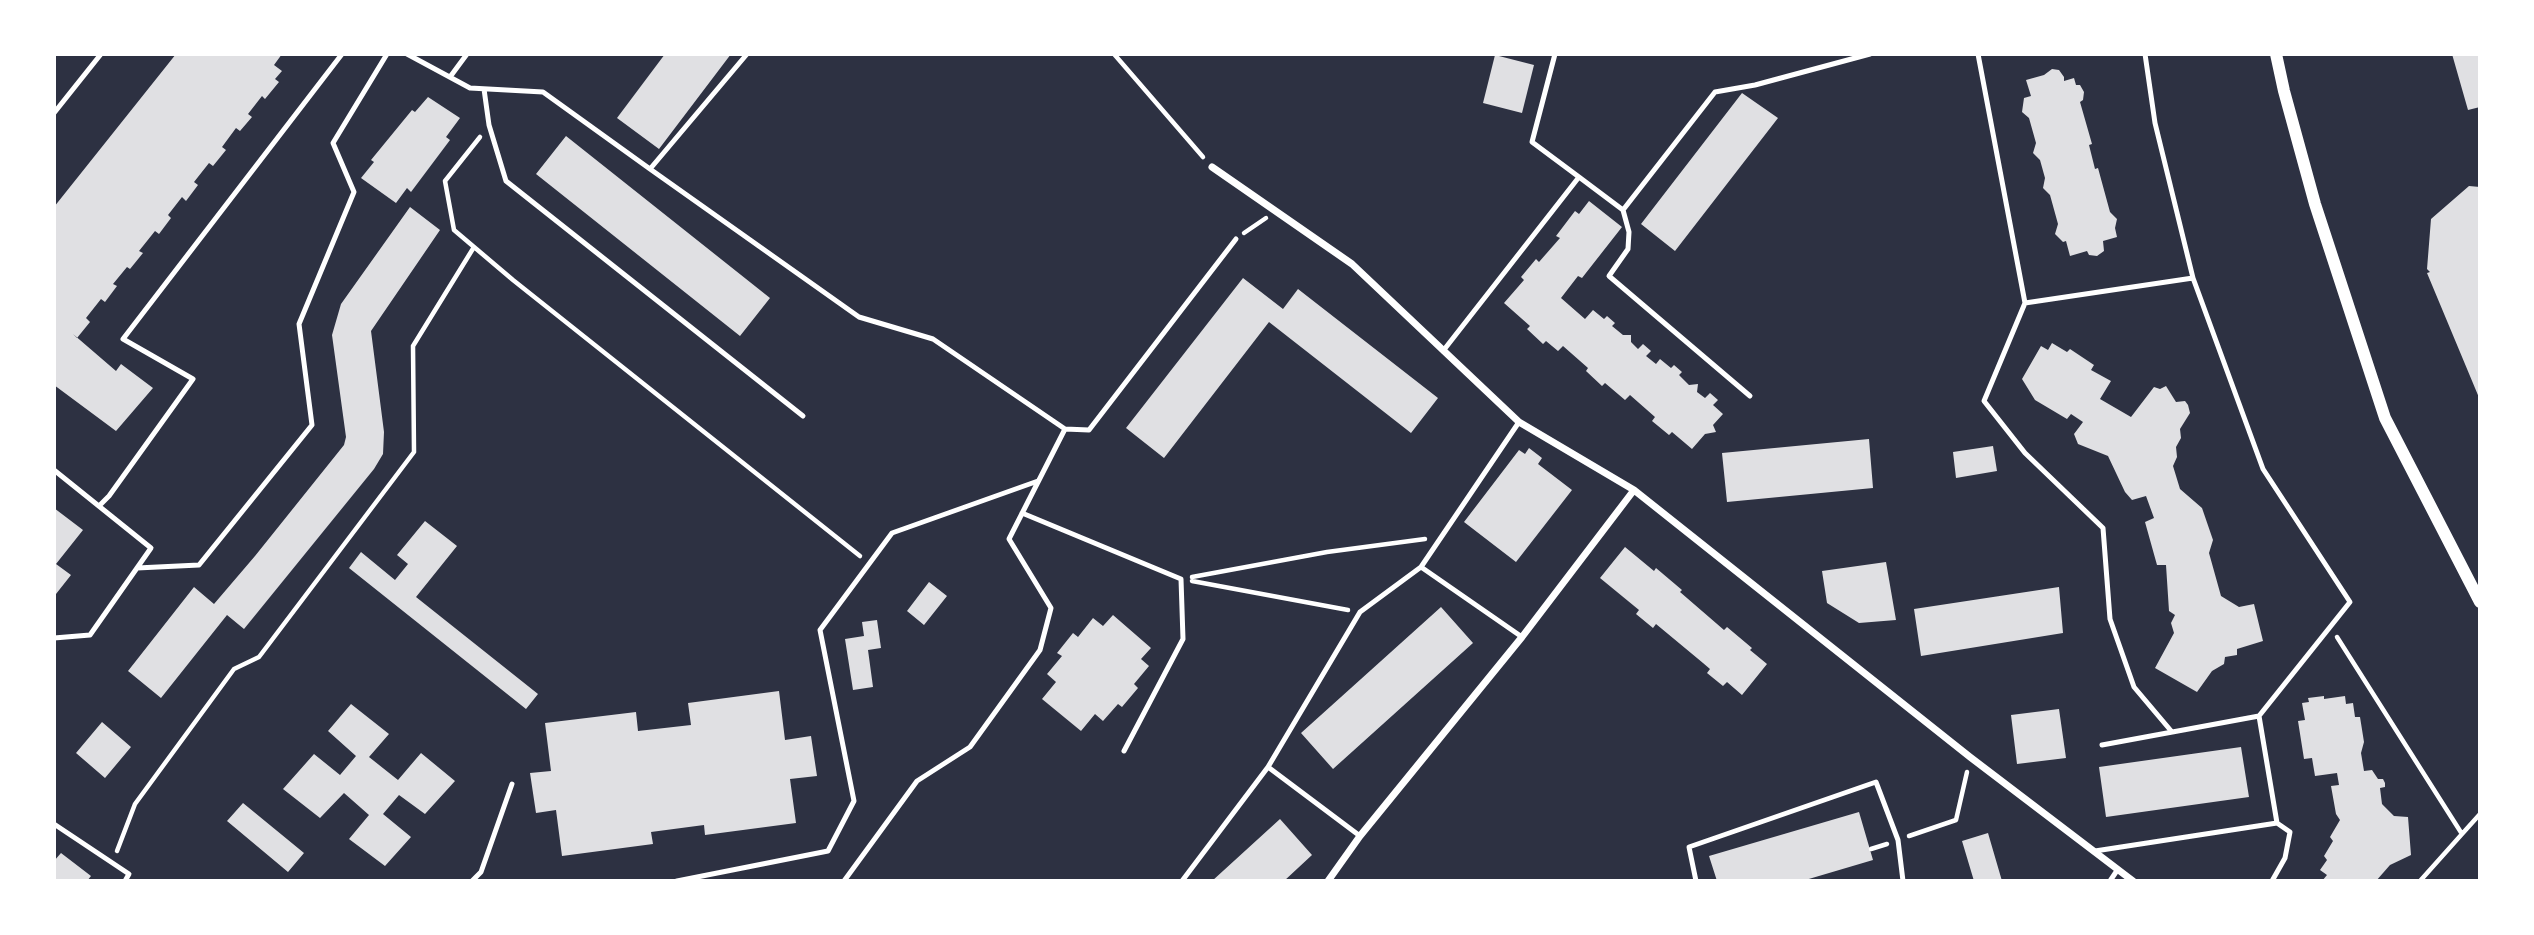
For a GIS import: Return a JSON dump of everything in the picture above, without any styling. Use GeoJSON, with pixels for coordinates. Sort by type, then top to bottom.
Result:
{"type":"FeatureCollection","features":[{"type":"Feature","properties":{"kind":"street"},"geometry":{"type":"LineString","coordinates":[[2276,54],[2315,204],[2385,418],[2480,602]]}},
{"type":"Feature","properties":{"kind":"street"},"geometry":{"type":"LineString","coordinates":[[1212,167],[1352,264],[1520,422],[1634,491],[1970,757],[2133,881]]}},
{"type":"Feature","properties":{"kind":"street"},"geometry":{"type":"LineString","coordinates":[[1328,881],[1360,836],[1522,637],[1634,491]]}},
{"type":"Feature","properties":{"kind":"lane"},"geometry":{"type":"LineString","coordinates":[[54,113],[101,54]]}},
{"type":"Feature","properties":{"kind":"lane"},"geometry":{"type":"LineString","coordinates":[[100,506],[193,379],[123,339],[342,54]]}},
{"type":"Feature","properties":{"kind":"lane"},"geometry":{"type":"LineString","coordinates":[[137,568],[199,565],[312,425],[299,324],[354,192],[333,143],[387,54]]}},
{"type":"Feature","properties":{"kind":"lane"},"geometry":{"type":"LineString","coordinates":[[407,54],[470,88],[543,92],[859,317],[933,339],[1065,429],[1089,430],[1236,239]]}},
{"type":"Feature","properties":{"kind":"lane"},"geometry":{"type":"LineString","coordinates":[[450,77],[467,54]]}},
{"type":"Feature","properties":{"kind":"lane"},"geometry":{"type":"LineString","coordinates":[[650,169],[747,54]]}},
{"type":"Feature","properties":{"kind":"lane"},"geometry":{"type":"LineString","coordinates":[[1555,54],[1532,142],[1623,210],[1629,232],[1628,249],[1609,276],[1751,396]]}},
{"type":"Feature","properties":{"kind":"lane"},"geometry":{"type":"LineString","coordinates":[[1623,210],[1715,92],[1755,85],[1870,54]]}},
{"type":"Feature","properties":{"kind":"lane"},"geometry":{"type":"LineString","coordinates":[[1978,54],[2025,303],[1984,401],[2025,453],[2103,528],[2110,619],[2134,687],[2172,732]]}},
{"type":"Feature","properties":{"kind":"lane"},"geometry":{"type":"LineString","coordinates":[[2102,745],[2259,716],[2350,601],[2263,469],[2193,278],[2155,123],[2145,54]]}},
{"type":"Feature","properties":{"kind":"lane"},"geometry":{"type":"LineString","coordinates":[[484,89],[489,125],[506,181],[803,416]]}},
{"type":"Feature","properties":{"kind":"lane"},"geometry":{"type":"LineString","coordinates":[[1443,351],[1579,177]]}},
{"type":"Feature","properties":{"kind":"lane"},"geometry":{"type":"LineString","coordinates":[[2025,303],[2193,278]]}},
{"type":"Feature","properties":{"kind":"lane"},"geometry":{"type":"LineString","coordinates":[[1182,881],[1268,767],[1360,612],[1421,567],[1520,422]]}},
{"type":"Feature","properties":{"kind":"lane"},"geometry":{"type":"LineString","coordinates":[[844,881],[917,781],[970,747],[1040,650],[1051,608],[1009,539],[1065,429]]}},
{"type":"Feature","properties":{"kind":"lane"},"geometry":{"type":"LineString","coordinates":[[54,470],[151,548],[90,635],[54,638]]}},
{"type":"Feature","properties":{"kind":"lane"},"geometry":{"type":"LineString","coordinates":[[677,881],[828,851],[854,801],[820,630],[892,533],[1038,481]]}},
{"type":"Feature","properties":{"kind":"lane"},"geometry":{"type":"LineString","coordinates":[[1022,513],[1181,579],[1183,639],[1124,751]]}},
{"type":"Feature","properties":{"kind":"lane"},"geometry":{"type":"LineString","coordinates":[[1421,567],[1522,637]]}},
{"type":"Feature","properties":{"kind":"lane"},"geometry":{"type":"LineString","coordinates":[[2259,716],[2277,823]]}},
{"type":"Feature","properties":{"kind":"lane"},"geometry":{"type":"LineString","coordinates":[[1268,767],[1360,836]]}},
{"type":"Feature","properties":{"kind":"lane"},"geometry":{"type":"LineString","coordinates":[[1696,881],[1689,847],[1876,782],[1898,840],[1903,881]]}},
{"type":"Feature","properties":{"kind":"lane"},"geometry":{"type":"LineString","coordinates":[[472,881],[481,872],[512,784]]}},
{"type":"Feature","properties":{"kind":"lane"},"geometry":{"type":"LineString","coordinates":[[2095,851],[2277,823],[2290,832],[2284,858],[2272,881]]}},
{"type":"Feature","properties":{"kind":"lane"},"geometry":{"type":"LineString","coordinates":[[54,824],[129,874],[125,881]]}},
{"type":"Feature","properties":{"kind":"lane"},"geometry":{"type":"LineString","coordinates":[[2110,881],[2118,869]]}},
{"type":"Feature","properties":{"kind":"path"},"geometry":{"type":"LineString","coordinates":[[1114,54],[1212,167]]}},
{"type":"Feature","properties":{"kind":"path"},"geometry":{"type":"LineString","coordinates":[[489,125],[444,181],[454,230],[869,564]]}},
{"type":"Feature","properties":{"kind":"path"},"geometry":{"type":"LineString","coordinates":[[1236,239],[1275,212]]}},
{"type":"Feature","properties":{"kind":"path"},"geometry":{"type":"LineString","coordinates":[[112,863],[135,804],[234,669],[259,657],[414,452],[413,346],[474,247]]}},
{"type":"Feature","properties":{"kind":"path"},"geometry":{"type":"LineString","coordinates":[[1181,579],[1327,552],[1442,536]]}},
{"type":"Feature","properties":{"kind":"path"},"geometry":{"type":"LineString","coordinates":[[1181,579],[1360,612]]}},
{"type":"Feature","properties":{"kind":"path"},"geometry":{"type":"LineString","coordinates":[[2330,626],[2462,834]]}},
{"type":"Feature","properties":{"kind":"path"},"geometry":{"type":"LineString","coordinates":[[1871,849],[1956,820],[1970,757]]}},
{"type":"Feature","properties":{"kind":"path"},"geometry":{"type":"LineString","coordinates":[[2420,881],[2480,814]]}},
{"type":"Feature","properties":{"kind":"building"},"geometry":{"type":"Polygon","coordinates":[[[176,54],[282,54],[274,65],[282,71],[275,79],[279,82],[265,99],[262,96],[248,114],[252,117],[240,131],[236,128],[222,147],[226,150],[213,166],[209,163],[194,182],[198,185],[186,201],[182,197],[168,215],[171,218],[159,234],[155,231],[139,251],[143,253],[113,284],[117,286],[105,302],[101,299],[86,318],[90,322],[77,338],[116,371],[121,364],[153,388],[116,431],[54,385],[54,207],[176,54]]]}},
{"type":"Feature","properties":{"kind":"building"},"geometry":{"type":"Polygon","coordinates":[[[665,54],[731,54],[659,149],[617,118],[665,54]]]}},
{"type":"Feature","properties":{"kind":"building"},"geometry":{"type":"Polygon","coordinates":[[[2452,54],[2480,54],[2480,107],[2468,110],[2452,54]]]}},
{"type":"Feature","properties":{"kind":"building"},"geometry":{"type":"Polygon","coordinates":[[[1495,55],[1534,65],[1522,113],[1483,103],[1495,55]]]}},
{"type":"Feature","properties":{"kind":"building"},"geometry":{"type":"Polygon","coordinates":[[[2052,69],[2059,70],[2064,81],[2074,78],[2076,85],[2080,85],[2084,92],[2080,102],[2092,144],[2089,145],[2095,169],[2098,168],[2110,212],[2117,219],[2117,237],[2103,241],[2104,251],[2097,256],[2089,255],[2087,251],[2070,256],[2066,241],[2063,242],[2055,234],[2058,224],[2050,195],[2043,188],[2045,178],[2040,160],[2033,153],[2036,143],[2029,118],[2022,112],[2024,98],[2031,96],[2026,80],[2044,75],[2052,69]]]}},
{"type":"Feature","properties":{"kind":"building"},"geometry":{"type":"Polygon","coordinates":[[[1742,93],[1778,118],[1675,251],[1641,224],[1742,93]]]}},
{"type":"Feature","properties":{"kind":"building"},"geometry":{"type":"Polygon","coordinates":[[[428,97],[460,118],[446,137],[450,140],[411,192],[407,188],[396,203],[361,178],[374,162],[371,160],[412,110],[415,112],[428,97]]]}},
{"type":"Feature","properties":{"kind":"building"},"geometry":{"type":"Polygon","coordinates":[[[566,136],[770,298],[740,336],[536,174],[566,136]]]}},
{"type":"Feature","properties":{"kind":"building"},"geometry":{"type":"Polygon","coordinates":[[[2469,186],[2480,187],[2480,400],[2427,273],[2430,272],[2427,269],[2431,219],[2469,186]]]}},
{"type":"Feature","properties":{"kind":"building"},"geometry":{"type":"Polygon","coordinates":[[[1589,201],[1622,227],[1582,278],[1578,276],[1561,298],[1585,319],[1593,310],[1604,319],[1607,316],[1615,323],[1612,326],[1623,335],[1631,335],[1631,342],[1638,349],[1643,344],[1651,351],[1646,356],[1656,364],[1660,359],[1671,368],[1674,365],[1682,372],[1679,375],[1689,385],[1698,384],[1697,392],[1705,398],[1710,393],[1718,400],[1713,405],[1723,414],[1713,425],[1716,432],[1705,434],[1692,449],[1672,432],[1669,435],[1652,421],[1655,417],[1630,395],[1625,400],[1605,383],[1602,386],[1586,371],[1588,368],[1563,346],[1558,351],[1546,341],[1543,344],[1527,329],[1530,326],[1504,303],[1524,280],[1521,277],[1536,259],[1539,262],[1560,238],[1556,236],[1575,211],[1579,214],[1589,201]]]}},
{"type":"Feature","properties":{"kind":"building"},"geometry":{"type":"Polygon","coordinates":[[[410,207],[440,230],[371,331],[384,432],[383,454],[374,469],[244,629],[227,615],[161,698],[128,671],[194,587],[214,604],[344,445],[346,437],[332,335],[341,304],[410,207]]]}},
{"type":"Feature","properties":{"kind":"building"},"geometry":{"type":"Polygon","coordinates":[[[1243,278],[1283,309],[1298,289],[1438,398],[1411,433],[1269,322],[1164,458],[1126,428],[1243,278]]]}},
{"type":"Feature","properties":{"kind":"building"},"geometry":{"type":"Polygon","coordinates":[[[2052,343],[2067,352],[2070,349],[2094,365],[2091,370],[2111,381],[2100,399],[2131,417],[2154,387],[2160,389],[2166,386],[2176,402],[2185,401],[2188,405],[2190,413],[2180,429],[2181,438],[2176,447],[2177,457],[2173,466],[2180,489],[2202,508],[2213,540],[2209,553],[2221,596],[2239,607],[2254,604],[2263,641],[2237,649],[2237,655],[2225,657],[2224,664],[2212,671],[2197,692],[2155,668],[2174,633],[2171,623],[2175,615],[2169,611],[2166,565],[2157,565],[2145,522],[2154,518],[2146,496],[2132,500],[2125,492],[2108,456],[2078,444],[2074,434],[2083,422],[2071,414],[2067,419],[2035,400],[2022,379],[2041,346],[2048,350],[2052,343]]]}},
{"type":"Feature","properties":{"kind":"building"},"geometry":{"type":"Polygon","coordinates":[[[1869,439],[1873,488],[1727,502],[1722,453],[1869,439]]]}},
{"type":"Feature","properties":{"kind":"building"},"geometry":{"type":"Polygon","coordinates":[[[1993,446],[1997,471],[1956,478],[1953,452],[1993,446]]]}},
{"type":"Feature","properties":{"kind":"building"},"geometry":{"type":"Polygon","coordinates":[[[1529,448],[1542,458],[1538,464],[1572,490],[1516,562],[1464,522],[1519,450],[1525,454],[1529,448]]]}},
{"type":"Feature","properties":{"kind":"building"},"geometry":{"type":"Polygon","coordinates":[[[54,508],[83,530],[56,564],[71,575],[56,594],[54,592],[54,508]]]}},
{"type":"Feature","properties":{"kind":"building"},"geometry":{"type":"Polygon","coordinates":[[[425,521],[457,546],[416,597],[538,694],[526,709],[349,568],[361,552],[395,580],[408,564],[397,555],[425,521]]]}},
{"type":"Feature","properties":{"kind":"building"},"geometry":{"type":"Polygon","coordinates":[[[1625,547],[1654,571],[1656,568],[1682,590],[1680,592],[1724,630],[1727,627],[1767,664],[1742,695],[1727,682],[1723,686],[1707,673],[1710,669],[1656,624],[1653,628],[1636,614],[1639,610],[1600,578],[1625,547]]]}},
{"type":"Feature","properties":{"kind":"building"},"geometry":{"type":"Polygon","coordinates":[[[1886,562],[1896,620],[1859,623],[1827,603],[1822,571],[1886,562]]]}},
{"type":"Feature","properties":{"kind":"building"},"geometry":{"type":"Polygon","coordinates":[[[929,582],[947,596],[924,625],[907,611],[929,582]]]}},
{"type":"Feature","properties":{"kind":"building"},"geometry":{"type":"Polygon","coordinates":[[[2059,587],[2063,633],[1921,656],[1914,609],[2059,587]]]}},
{"type":"Feature","properties":{"kind":"building"},"geometry":{"type":"Polygon","coordinates":[[[1441,607],[1473,643],[1333,769],[1301,733],[1441,607]]]}},
{"type":"Feature","properties":{"kind":"building"},"geometry":{"type":"Polygon","coordinates":[[[1113,615],[1151,648],[1141,659],[1149,666],[1134,684],[1138,688],[1122,707],[1118,704],[1103,721],[1095,714],[1081,731],[1042,699],[1056,682],[1047,674],[1062,656],[1057,653],[1073,633],[1078,637],[1093,618],[1103,626],[1113,615]]]}},
{"type":"Feature","properties":{"kind":"building"},"geometry":{"type":"Polygon","coordinates":[[[877,620],[881,648],[868,650],[873,687],[853,690],[845,639],[864,636],[862,622],[877,620]]]}},
{"type":"Feature","properties":{"kind":"building"},"geometry":{"type":"Polygon","coordinates":[[[779,691],[785,740],[811,736],[817,776],[790,779],[796,823],[705,835],[704,825],[651,832],[653,844],[562,856],[556,810],[536,813],[530,773],[551,771],[545,723],[636,712],[638,731],[691,725],[688,703],[779,691]]]}},
{"type":"Feature","properties":{"kind":"building"},"geometry":{"type":"Polygon","coordinates":[[[2324,696],[2324,699],[2345,696],[2346,704],[2353,703],[2355,717],[2360,717],[2364,742],[2361,753],[2364,771],[2372,770],[2378,779],[2383,779],[2385,787],[2380,788],[2382,804],[2394,816],[2408,817],[2411,855],[2390,865],[2376,881],[2322,881],[2327,875],[2320,870],[2327,860],[2324,856],[2333,841],[2330,837],[2340,820],[2336,814],[2331,786],[2339,785],[2337,773],[2315,776],[2312,758],[2304,759],[2298,721],[2305,720],[2302,703],[2309,702],[2308,698],[2324,696]]]}},
{"type":"Feature","properties":{"kind":"building"},"geometry":{"type":"Polygon","coordinates":[[[351,704],[389,734],[369,757],[398,780],[421,753],[455,781],[425,814],[399,795],[383,814],[411,837],[385,866],[349,839],[369,815],[344,793],[320,818],[283,789],[314,754],[340,775],[356,756],[328,731],[351,704]]]}},
{"type":"Feature","properties":{"kind":"building"},"geometry":{"type":"Polygon","coordinates":[[[2059,709],[2066,758],[2017,764],[2011,715],[2059,709]]]}},
{"type":"Feature","properties":{"kind":"building"},"geometry":{"type":"Polygon","coordinates":[[[102,722],[131,747],[105,778],[76,753],[102,722]]]}},
{"type":"Feature","properties":{"kind":"building"},"geometry":{"type":"Polygon","coordinates":[[[2241,747],[2249,797],[2106,817],[2099,767],[2241,747]]]}},
{"type":"Feature","properties":{"kind":"building"},"geometry":{"type":"Polygon","coordinates":[[[243,803],[304,853],[288,872],[227,821],[243,803]]]}},
{"type":"Feature","properties":{"kind":"building"},"geometry":{"type":"Polygon","coordinates":[[[1859,812],[1873,860],[1802,881],[1717,881],[1709,856],[1859,812]]]}},
{"type":"Feature","properties":{"kind":"building"},"geometry":{"type":"Polygon","coordinates":[[[1280,819],[1312,855],[1284,881],[1212,881],[1280,819]]]}},
{"type":"Feature","properties":{"kind":"building"},"geometry":{"type":"Polygon","coordinates":[[[1988,833],[2002,881],[1974,881],[1962,841],[1988,833]]]}},
{"type":"Feature","properties":{"kind":"building"},"geometry":{"type":"Polygon","coordinates":[[[61,853],[91,876],[87,881],[54,881],[54,861],[61,853]]]}}]}
